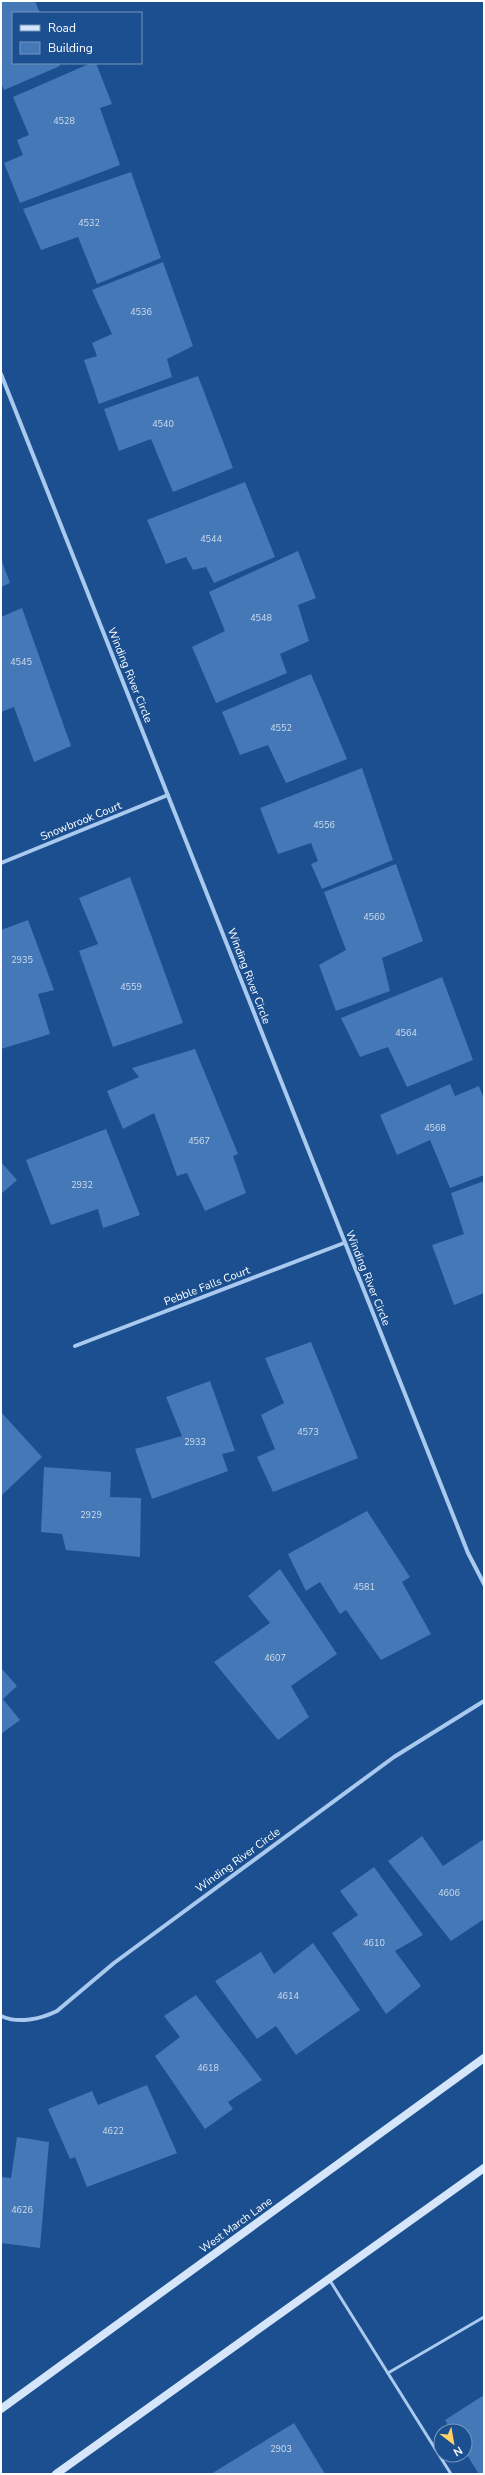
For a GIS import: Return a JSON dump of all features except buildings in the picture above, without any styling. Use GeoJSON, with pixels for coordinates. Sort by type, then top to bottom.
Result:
{"type":"FeatureCollection","features":[{"type":"Feature","properties":{"kind":"main road","name":"West March Lane"},"geometry":{"type":"LineString","coordinates":[[1,2409],[484,2058]]}},
{"type":"Feature","properties":{"kind":"main road"},"geometry":{"type":"LineString","coordinates":[[56,2474],[484,2168]]}},
{"type":"Feature","properties":{"kind":"street","name":"Winding River Circle"},"geometry":{"type":"LineString","coordinates":[[1,374],[344,1243],[468,1553],[484,1584]]}},
{"type":"Feature","properties":{"kind":"street","name":"Snowbrook Court"},"geometry":{"type":"LineString","coordinates":[[1,863],[168,795]]}},
{"type":"Feature","properties":{"kind":"street","name":"Pebble Falls Court"},"geometry":{"type":"LineString","coordinates":[[75,1346],[344,1243]]}},
{"type":"Feature","properties":{"kind":"street","name":"Winding River Circle"},"geometry":{"type":"LineString","coordinates":[[1,2016],[22,2020],[47,2016],[57,2010],[114,1963],[394,1757],[484,1701]]}},
{"type":"Feature","properties":{"kind":"lane"},"geometry":{"type":"LineString","coordinates":[[329,2279],[451,2474]]}},
{"type":"Feature","properties":{"kind":"lane"},"geometry":{"type":"LineString","coordinates":[[388,2373],[484,2318]]}}]}
